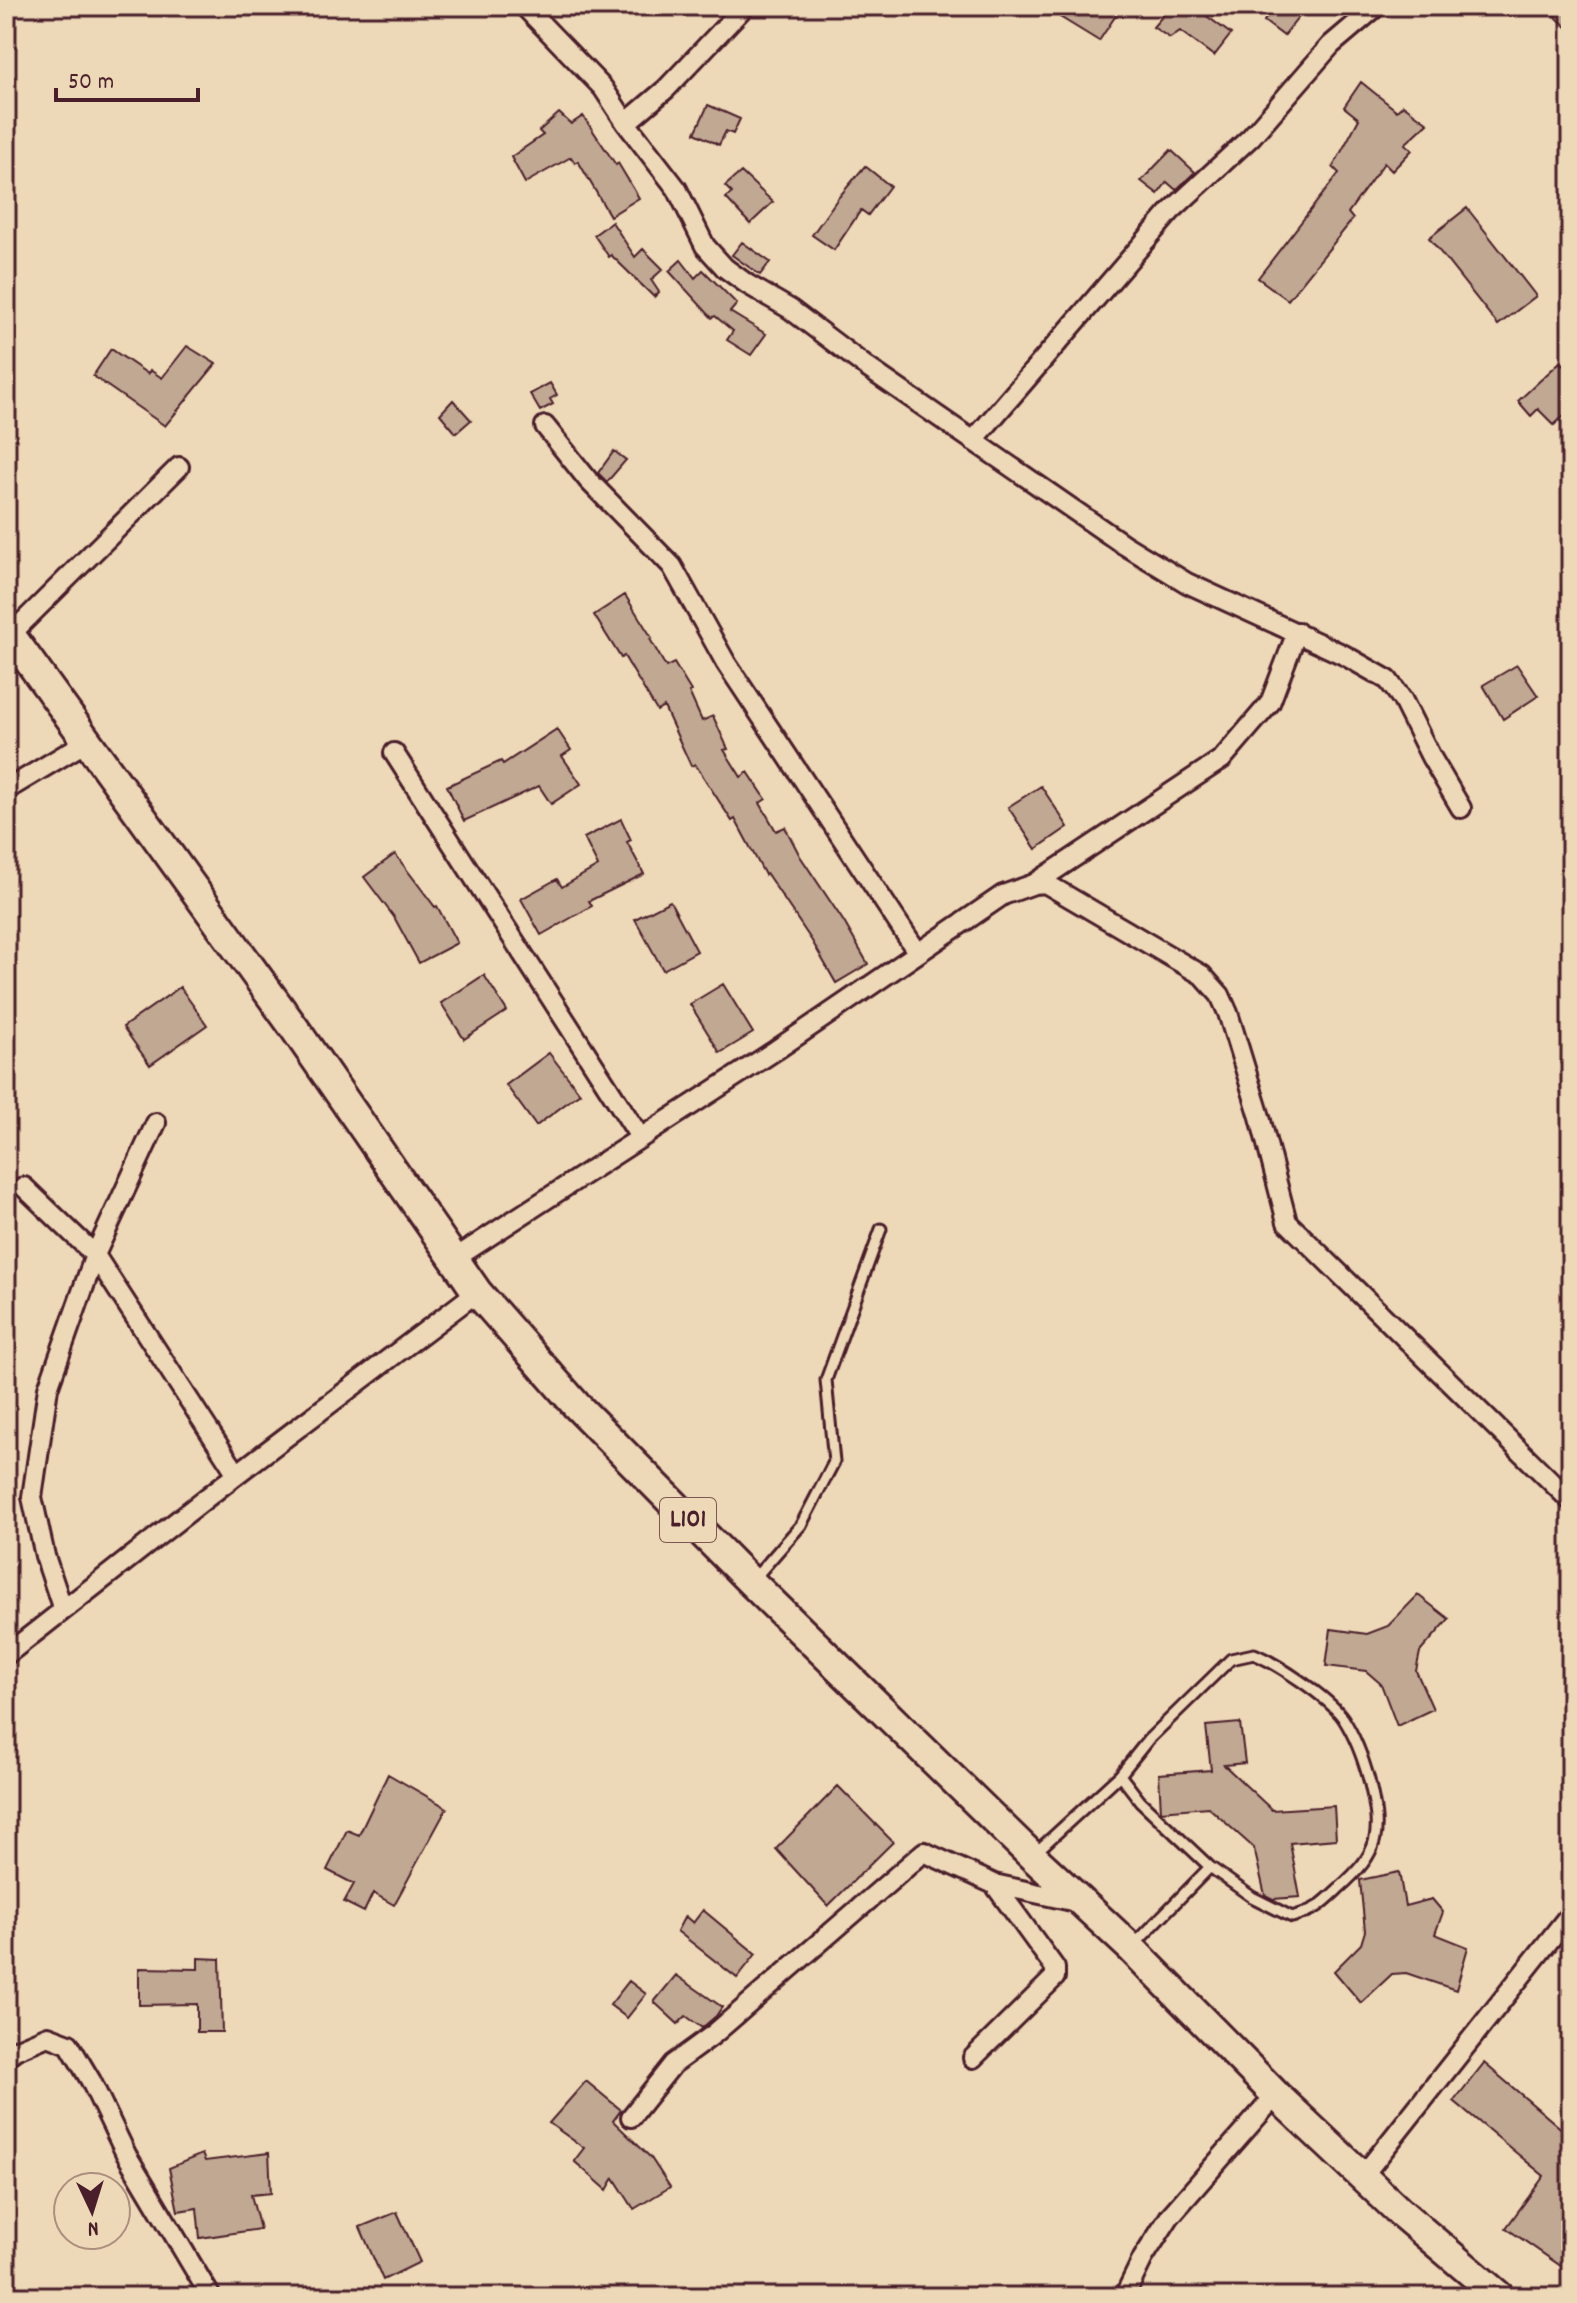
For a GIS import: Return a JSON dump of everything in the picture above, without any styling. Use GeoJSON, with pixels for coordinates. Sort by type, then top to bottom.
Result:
{"type":"FeatureCollection","features":[{"type":"Feature","properties":{"kind":"main road","name":"L101"},"geometry":{"type":"LineString","coordinates":[[8,632],[295,1029],[477,1292],[576,1405],[751,1582],[1032,1856],[1131,1948],[1276,2095],[1362,2177],[1500,2297]]}},
{"type":"Feature","properties":{"kind":"street"},"geometry":{"type":"LineString","coordinates":[[524,6],[603,88],[677,189],[705,246],[725,268],[790,309],[868,368],[1123,544],[1187,583],[1297,632],[1388,680],[1402,699],[1461,808]]}},
{"type":"Feature","properties":{"kind":"street"},"geometry":{"type":"LineString","coordinates":[[626,123],[666,89],[745,6]]}},
{"type":"Feature","properties":{"kind":"street"},"geometry":{"type":"LineString","coordinates":[[973,441],[1171,211],[1251,137],[1331,45],[1377,6]]}},
{"type":"Feature","properties":{"kind":"street"},"geometry":{"type":"LineString","coordinates":[[545,426],[588,480],[672,566],[726,663],[918,953]]}},
{"type":"Feature","properties":{"kind":"street"},"geometry":{"type":"LineString","coordinates":[[8,632],[179,467]]}},
{"type":"Feature","properties":{"kind":"street"},"geometry":{"type":"LineString","coordinates":[[454,1259],[776,1050],[1003,895],[1034,884],[1222,759],[1270,703],[1297,632]]}},
{"type":"Feature","properties":{"kind":"street"},"geometry":{"type":"LineString","coordinates":[[6,790],[86,742]]}},
{"type":"Feature","properties":{"kind":"street"},"geometry":{"type":"LineString","coordinates":[[394,753],[640,1137]]}},
{"type":"Feature","properties":{"kind":"street"},"geometry":{"type":"LineString","coordinates":[[1034,884],[1045,883],[1078,901],[1202,975],[1220,995],[1260,1117],[1287,1222],[1571,1501]]}},
{"type":"Feature","properties":{"kind":"street"},"geometry":{"type":"LineString","coordinates":[[63,1610],[45,1556],[32,1497],[48,1388],[95,1255],[156,1123]]}},
{"type":"Feature","properties":{"kind":"street"},"geometry":{"type":"LineString","coordinates":[[24,1187],[95,1255],[237,1474]]}},
{"type":"Feature","properties":{"kind":"street"},"geometry":{"type":"LineString","coordinates":[[6,1655],[477,1292]]}},
{"type":"Feature","properties":{"kind":"street"},"geometry":{"type":"LineString","coordinates":[[631,2117],[673,2064],[714,2034],[924,1852],[994,1884],[1083,1904]]}},
{"type":"Feature","properties":{"kind":"street"},"geometry":{"type":"LineString","coordinates":[[973,2058],[1055,1977],[1055,1968],[994,1884]]}},
{"type":"Feature","properties":{"kind":"street"},"geometry":{"type":"LineString","coordinates":[[1362,2177],[1571,1913]]}},
{"type":"Feature","properties":{"kind":"street"},"geometry":{"type":"LineString","coordinates":[[9,2047],[48,2036],[69,2044],[91,2081],[126,2154],[211,2297]]}},
{"type":"Feature","properties":{"kind":"street"},"geometry":{"type":"LineString","coordinates":[[1124,2297],[1143,2258],[1170,2216],[1276,2095]]}},
{"type":"Feature","properties":{"kind":"lane"},"geometry":{"type":"LineString","coordinates":[[751,1582],[801,1525],[834,1462],[826,1380],[881,1229]]}},
{"type":"Feature","properties":{"kind":"lane"},"geometry":{"type":"LineString","coordinates":[[1032,1856],[1120,1775],[1148,1740],[1231,1659],[1254,1654],[1280,1665],[1341,1715],[1361,1750],[1378,1817],[1375,1842],[1361,1869],[1315,1910],[1292,1917],[1252,1897],[1210,1867],[1140,1801],[1120,1775]]}},
{"type":"Feature","properties":{"kind":"lane"},"geometry":{"type":"LineString","coordinates":[[1131,1948],[1210,1867]]}},
{"type":"Feature","properties":{"kind":"building"},"geometry":{"type":"Polygon","coordinates":[[[1042,6],[1122,6],[1099,41],[1042,6]]]}},
{"type":"Feature","properties":{"kind":"building"},"geometry":{"type":"Polygon","coordinates":[[[1171,6],[1193,6],[1231,34],[1214,56],[1180,31],[1170,38],[1153,27],[1171,6]]]}},
{"type":"Feature","properties":{"kind":"building"},"geometry":{"type":"Polygon","coordinates":[[[1275,6],[1307,6],[1284,36],[1264,21],[1275,6]]]}},
{"type":"Feature","properties":{"kind":"building"},"geometry":{"type":"Polygon","coordinates":[[[1544,6],[1571,6],[1571,31],[1544,6]]]}},
{"type":"Feature","properties":{"kind":"building"},"geometry":{"type":"Polygon","coordinates":[[[1361,82],[1397,111],[1403,105],[1428,123],[1405,144],[1412,150],[1392,171],[1384,163],[1348,213],[1353,219],[1288,300],[1258,278],[1339,173],[1333,167],[1359,119],[1344,107],[1361,82]]]}},
{"type":"Feature","properties":{"kind":"building"},"geometry":{"type":"Polygon","coordinates":[[[708,105],[740,119],[733,134],[726,131],[719,145],[695,133],[708,105]]]}},
{"type":"Feature","properties":{"kind":"building"},"geometry":{"type":"Polygon","coordinates":[[[559,113],[571,124],[583,116],[639,198],[610,216],[578,161],[575,163],[571,157],[525,183],[511,157],[543,135],[539,131],[559,113]]]}},
{"type":"Feature","properties":{"kind":"building"},"geometry":{"type":"Polygon","coordinates":[[[1171,150],[1195,172],[1176,190],[1167,182],[1158,194],[1141,181],[1171,150]]]}},
{"type":"Feature","properties":{"kind":"building"},"geometry":{"type":"Polygon","coordinates":[[[865,166],[890,186],[868,215],[861,210],[834,250],[812,235],[865,166]]]}},
{"type":"Feature","properties":{"kind":"building"},"geometry":{"type":"Polygon","coordinates":[[[741,172],[773,202],[750,224],[726,198],[732,193],[725,186],[741,172]]]}},
{"type":"Feature","properties":{"kind":"building"},"geometry":{"type":"Polygon","coordinates":[[[1467,208],[1536,296],[1498,325],[1429,238],[1467,208]]]}},
{"type":"Feature","properties":{"kind":"building"},"geometry":{"type":"Polygon","coordinates":[[[612,222],[635,257],[643,249],[663,269],[651,280],[659,292],[654,297],[611,255],[609,257],[594,235],[612,222]]]}},
{"type":"Feature","properties":{"kind":"building"},"geometry":{"type":"Polygon","coordinates":[[[742,242],[770,262],[760,275],[732,255],[742,242]]]}},
{"type":"Feature","properties":{"kind":"building"},"geometry":{"type":"Polygon","coordinates":[[[681,260],[695,278],[703,270],[737,304],[730,312],[766,334],[751,355],[727,340],[733,331],[715,316],[712,318],[669,271],[681,260]]]}},
{"type":"Feature","properties":{"kind":"building"},"geometry":{"type":"Polygon","coordinates":[[[187,346],[216,364],[165,426],[93,376],[111,349],[148,374],[150,370],[162,378],[187,346]]]}},
{"type":"Feature","properties":{"kind":"building"},"geometry":{"type":"Polygon","coordinates":[[[1560,362],[1571,373],[1571,409],[1554,425],[1538,409],[1531,416],[1518,401],[1560,362]]]}},
{"type":"Feature","properties":{"kind":"building"},"geometry":{"type":"Polygon","coordinates":[[[550,383],[557,395],[550,399],[553,404],[540,411],[530,394],[550,383]]]}},
{"type":"Feature","properties":{"kind":"building"},"geometry":{"type":"Polygon","coordinates":[[[453,400],[471,420],[456,433],[440,414],[453,400]]]}},
{"type":"Feature","properties":{"kind":"building"},"geometry":{"type":"Polygon","coordinates":[[[614,451],[626,460],[607,482],[598,473],[614,451]]]}},
{"type":"Feature","properties":{"kind":"building"},"geometry":{"type":"Polygon","coordinates":[[[625,595],[666,667],[674,663],[691,691],[702,721],[713,716],[728,749],[724,750],[741,777],[748,772],[766,799],[760,803],[776,831],[785,827],[868,964],[836,983],[812,941],[765,875],[735,819],[732,821],[695,764],[691,766],[664,707],[657,711],[624,656],[621,658],[594,615],[625,595]]]}},
{"type":"Feature","properties":{"kind":"building"},"geometry":{"type":"Polygon","coordinates":[[[1517,665],[1538,696],[1503,719],[1483,685],[1517,665]]]}},
{"type":"Feature","properties":{"kind":"building"},"geometry":{"type":"Polygon","coordinates":[[[557,729],[571,750],[562,756],[581,784],[551,804],[539,786],[464,821],[447,786],[501,761],[503,764],[557,729]]]}},
{"type":"Feature","properties":{"kind":"building"},"geometry":{"type":"Polygon","coordinates":[[[1041,786],[1068,827],[1036,849],[1008,807],[1041,786]]]}},
{"type":"Feature","properties":{"kind":"building"},"geometry":{"type":"Polygon","coordinates":[[[621,819],[631,840],[627,842],[644,874],[589,901],[592,906],[541,935],[521,899],[557,879],[562,887],[598,866],[584,838],[621,819]]]}},
{"type":"Feature","properties":{"kind":"building"},"geometry":{"type":"Polygon","coordinates":[[[395,854],[437,906],[457,943],[419,963],[394,917],[364,877],[395,854]]]}},
{"type":"Feature","properties":{"kind":"building"},"geometry":{"type":"Polygon","coordinates":[[[670,901],[697,951],[663,970],[635,919],[670,901]]]}},
{"type":"Feature","properties":{"kind":"building"},"geometry":{"type":"Polygon","coordinates":[[[484,975],[507,1011],[464,1039],[441,1003],[484,975]]]}},
{"type":"Feature","properties":{"kind":"building"},"geometry":{"type":"Polygon","coordinates":[[[723,984],[753,1033],[720,1053],[690,1004],[723,984]]]}},
{"type":"Feature","properties":{"kind":"building"},"geometry":{"type":"Polygon","coordinates":[[[180,987],[207,1025],[150,1065],[123,1027],[180,987]]]}},
{"type":"Feature","properties":{"kind":"building"},"geometry":{"type":"Polygon","coordinates":[[[549,1053],[580,1093],[536,1126],[506,1085],[549,1053]]]}},
{"type":"Feature","properties":{"kind":"building"},"geometry":{"type":"Polygon","coordinates":[[[1418,1595],[1449,1619],[1420,1652],[1416,1671],[1433,1709],[1397,1726],[1381,1684],[1366,1671],[1326,1666],[1331,1629],[1367,1634],[1388,1626],[1418,1595]]]}},
{"type":"Feature","properties":{"kind":"building"},"geometry":{"type":"Polygon","coordinates":[[[1240,1723],[1245,1763],[1224,1765],[1272,1810],[1334,1806],[1336,1839],[1290,1843],[1300,1897],[1273,1899],[1265,1895],[1254,1848],[1208,1807],[1161,1811],[1159,1774],[1211,1770],[1206,1726],[1240,1723]]]}},
{"type":"Feature","properties":{"kind":"building"},"geometry":{"type":"Polygon","coordinates":[[[388,1774],[447,1808],[394,1905],[373,1893],[364,1912],[344,1902],[354,1884],[327,1870],[347,1830],[359,1835],[388,1774]]]}},
{"type":"Feature","properties":{"kind":"building"},"geometry":{"type":"Polygon","coordinates":[[[838,1786],[893,1842],[828,1906],[776,1849],[838,1786]]]}},
{"type":"Feature","properties":{"kind":"building"},"geometry":{"type":"Polygon","coordinates":[[[1399,1872],[1405,1906],[1432,1899],[1443,1912],[1435,1934],[1468,1947],[1456,1990],[1406,1973],[1392,1974],[1361,2003],[1334,1971],[1361,1944],[1365,1931],[1360,1880],[1399,1872]]]}},
{"type":"Feature","properties":{"kind":"building"},"geometry":{"type":"Polygon","coordinates":[[[703,1910],[756,1954],[737,1978],[677,1931],[685,1916],[693,1923],[703,1910]]]}},
{"type":"Feature","properties":{"kind":"building"},"geometry":{"type":"Polygon","coordinates":[[[198,1958],[220,1959],[222,2032],[197,2032],[197,2004],[139,2005],[139,1968],[198,1969],[198,1958]]]}},
{"type":"Feature","properties":{"kind":"building"},"geometry":{"type":"Polygon","coordinates":[[[676,1975],[722,2007],[702,2028],[686,2016],[678,2024],[654,2002],[676,1975]]]}},
{"type":"Feature","properties":{"kind":"building"},"geometry":{"type":"Polygon","coordinates":[[[629,1981],[646,1994],[627,2018],[610,2005],[629,1981]]]}},
{"type":"Feature","properties":{"kind":"building"},"geometry":{"type":"Polygon","coordinates":[[[1484,2063],[1571,2137],[1571,2229],[1565,2239],[1571,2244],[1571,2273],[1506,2228],[1544,2176],[1454,2101],[1484,2063]]]}},
{"type":"Feature","properties":{"kind":"building"},"geometry":{"type":"Polygon","coordinates":[[[586,2081],[621,2110],[613,2121],[651,2158],[670,2187],[634,2209],[614,2178],[607,2190],[574,2161],[584,2148],[549,2123],[586,2081]]]}},
{"type":"Feature","properties":{"kind":"building"},"geometry":{"type":"Polygon","coordinates":[[[269,2153],[271,2193],[251,2195],[260,2229],[200,2238],[197,2208],[178,2211],[169,2168],[202,2154],[205,2161],[269,2153]]]}},
{"type":"Feature","properties":{"kind":"building"},"geometry":{"type":"Polygon","coordinates":[[[397,2212],[420,2262],[383,2280],[360,2227],[397,2212]]]}}]}
